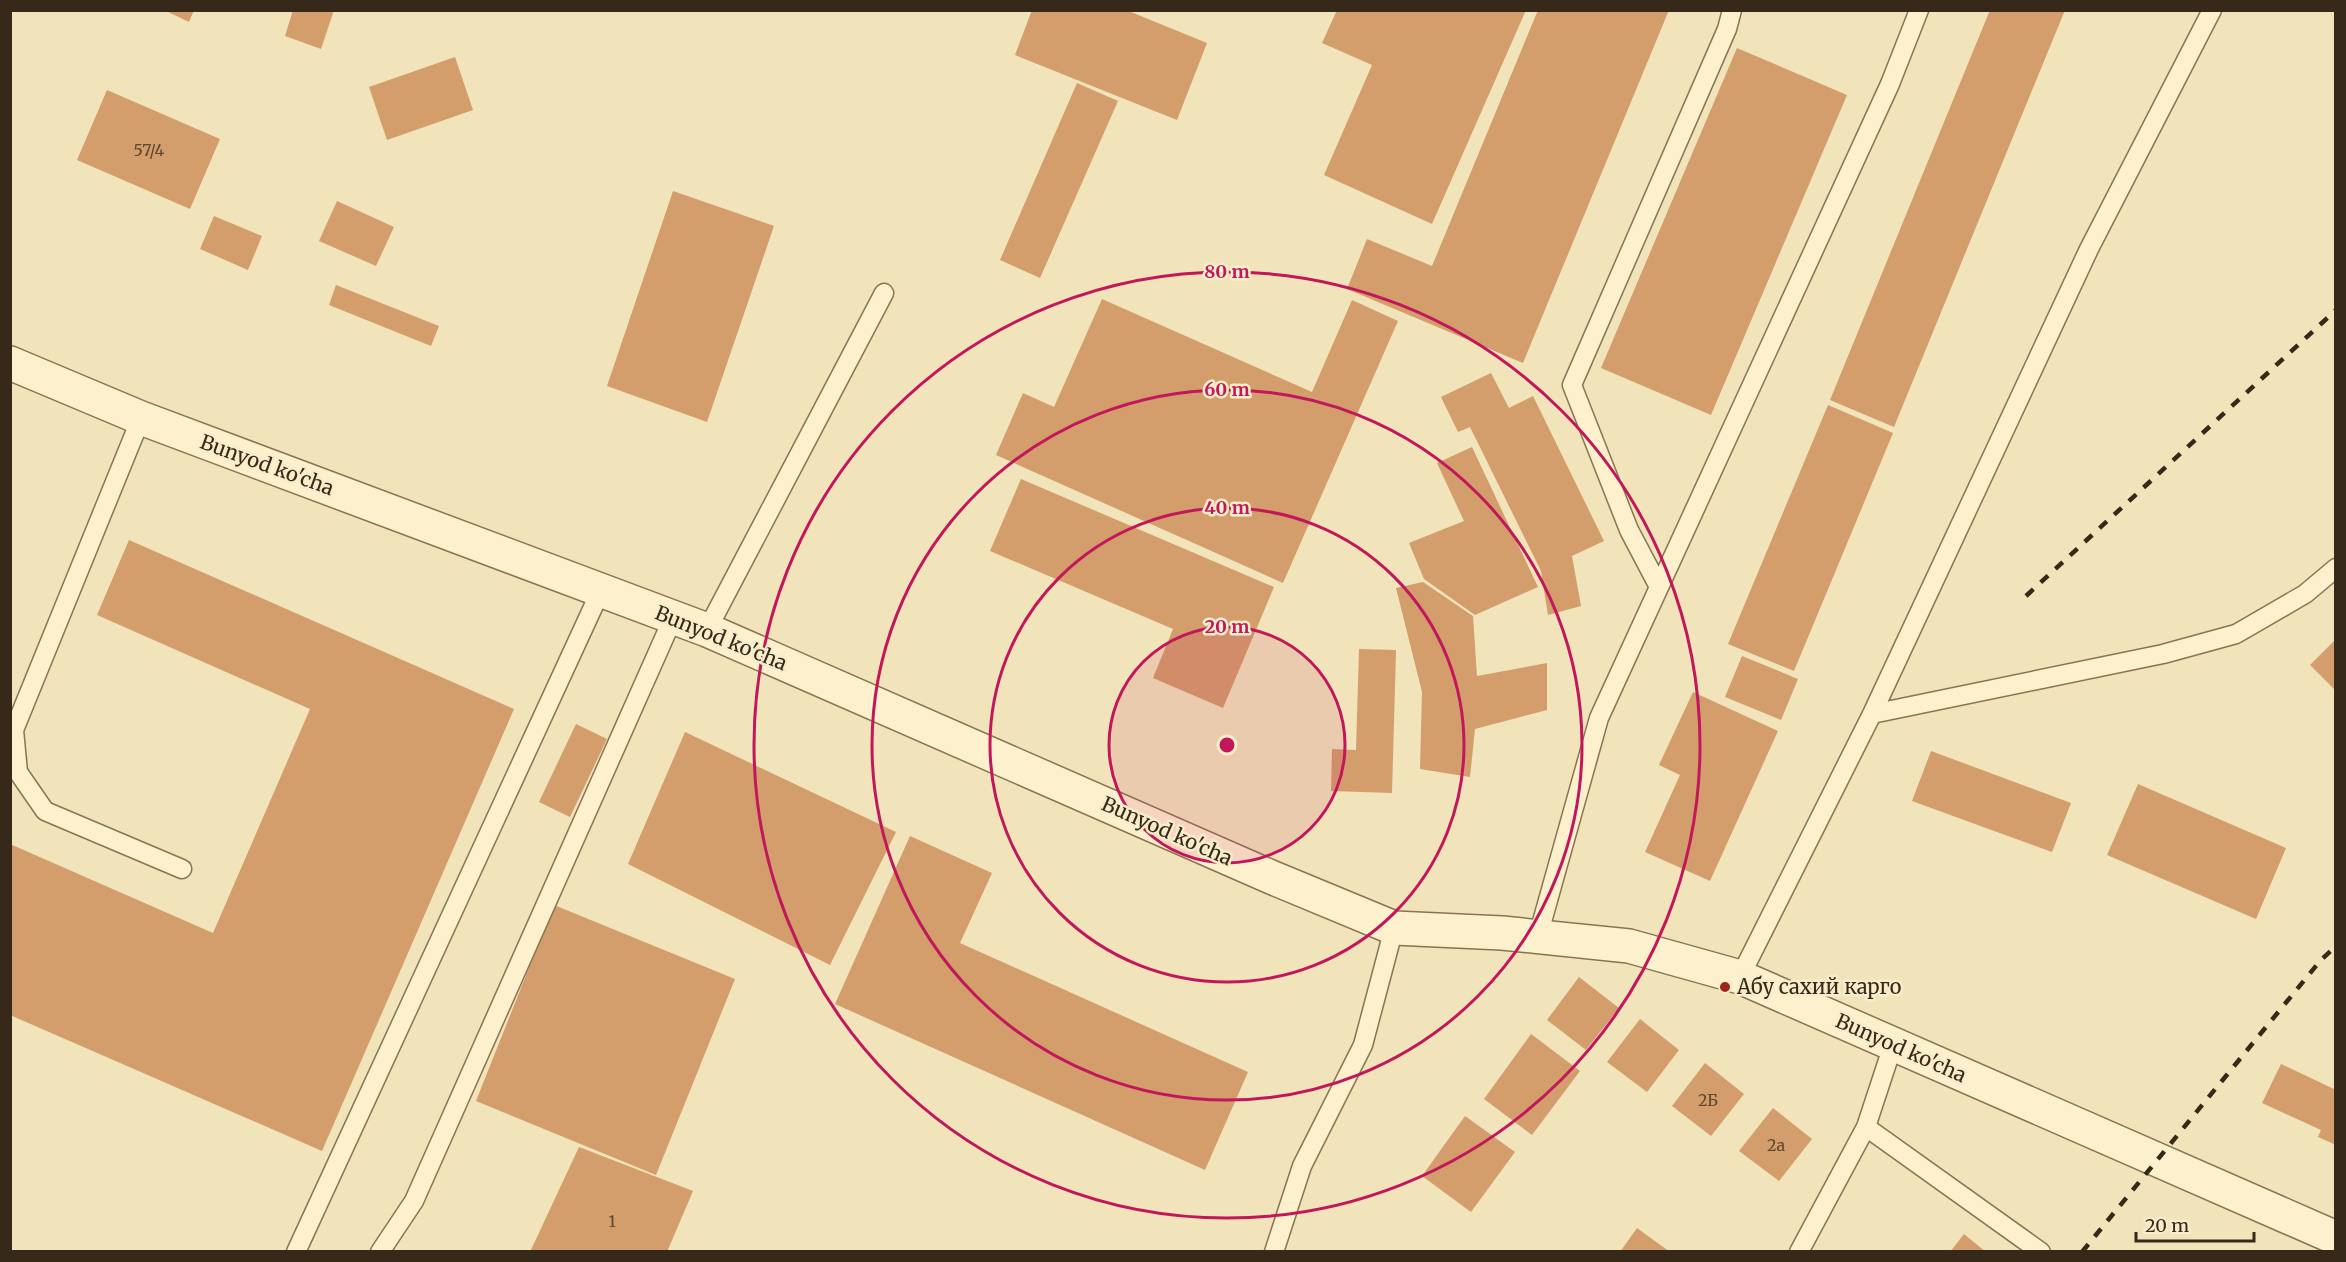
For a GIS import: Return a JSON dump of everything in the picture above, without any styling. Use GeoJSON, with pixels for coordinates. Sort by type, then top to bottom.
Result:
{"type":"FeatureCollection","features":[{"type":"Feature","properties":{"kind":"street","name":"Bunyod ko'cha"},"geometry":{"type":"LineString","coordinates":[[10,363],[141,418],[707,630],[1271,877],[1394,928],[1538,936],[1629,946],[1740,977],[2336,1238]]}},
{"type":"Feature","properties":{"kind":"lane"},"geometry":{"type":"LineString","coordinates":[[1659,587],[1629,530],[1572,385],[1727,29],[1732,10]]}},
{"type":"Feature","properties":{"kind":"lane"},"geometry":{"type":"LineString","coordinates":[[1538,936],[1599,718],[1890,84],[1919,10]]}},
{"type":"Feature","properties":{"kind":"lane"},"geometry":{"type":"LineString","coordinates":[[1740,977],[1872,714],[2090,249],[2212,10]]}},
{"type":"Feature","properties":{"kind":"lane"},"geometry":{"type":"LineString","coordinates":[[707,630],[884,293]]}},
{"type":"Feature","properties":{"kind":"lane"},"geometry":{"type":"LineString","coordinates":[[141,418],[14,730],[18,772],[45,811],[182,869]]}},
{"type":"Feature","properties":{"kind":"lane"},"geometry":{"type":"LineString","coordinates":[[1872,714],[2163,654],[2236,634],[2305,594],[2336,568]]}},
{"type":"Feature","properties":{"kind":"lane"},"geometry":{"type":"LineString","coordinates":[[296,1251],[601,590]]}},
{"type":"Feature","properties":{"kind":"lane"},"geometry":{"type":"LineString","coordinates":[[380,1251],[414,1201],[673,618]]}},
{"type":"Feature","properties":{"kind":"lane"},"geometry":{"type":"LineString","coordinates":[[1274,1251],[1302,1166],[1363,1045],[1394,928]]}},
{"type":"Feature","properties":{"kind":"lane"},"geometry":{"type":"LineString","coordinates":[[1799,1251],[1866,1127],[1893,1045]]}},
{"type":"Feature","properties":{"kind":"lane"},"geometry":{"type":"LineString","coordinates":[[1866,1127],[2041,1251]]}},
{"type":"Feature","properties":{"kind":"building"},"geometry":{"type":"Polygon","coordinates":[[[164,10],[194,10],[189,22],[164,10]]]}},
{"type":"Feature","properties":{"kind":"building"},"geometry":{"type":"Polygon","coordinates":[[[293,10],[334,10],[321,49],[285,36],[293,10]]]}},
{"type":"Feature","properties":{"kind":"building"},"geometry":{"type":"Polygon","coordinates":[[[1032,10],[1126,10],[1207,43],[1177,120],[1015,55],[1032,10]]]}},
{"type":"Feature","properties":{"kind":"building"},"geometry":{"type":"Polygon","coordinates":[[[1337,10],[1526,10],[1432,224],[1324,175],[1372,65],[1322,43],[1337,10]]]}},
{"type":"Feature","properties":{"kind":"building"},"geometry":{"type":"Polygon","coordinates":[[[1538,10],[1669,10],[1523,363],[1347,289],[1367,239],[1432,266],[1538,10]]]}},
{"type":"Feature","properties":{"kind":"building"},"geometry":{"type":"Polygon","coordinates":[[[1990,10],[2065,10],[1894,427],[1830,400],[1990,10]]]}},
{"type":"Feature","properties":{"kind":"building"},"geometry":{"type":"Polygon","coordinates":[[[1737,48],[1847,95],[1711,415],[1601,368],[1737,48]]]}},
{"type":"Feature","properties":{"kind":"building"},"geometry":{"type":"Polygon","coordinates":[[[455,57],[473,110],[387,140],[369,87],[455,57]]]}},
{"type":"Feature","properties":{"kind":"building"},"geometry":{"type":"Polygon","coordinates":[[[1077,83],[1118,101],[1040,278],[1000,260],[1077,83]]]}},
{"type":"Feature","properties":{"kind":"building"},"geometry":{"type":"Polygon","coordinates":[[[107,90],[220,139],[190,209],[77,160],[107,90]]]}},
{"type":"Feature","properties":{"kind":"building"},"geometry":{"type":"Polygon","coordinates":[[[673,191],[774,226],[707,422],[607,386],[673,191]]]}},
{"type":"Feature","properties":{"kind":"building"},"geometry":{"type":"Polygon","coordinates":[[[337,201],[394,227],[376,266],[319,241],[337,201]]]}},
{"type":"Feature","properties":{"kind":"building"},"geometry":{"type":"Polygon","coordinates":[[[214,216],[262,236],[248,270],[200,249],[214,216]]]}},
{"type":"Feature","properties":{"kind":"building"},"geometry":{"type":"Polygon","coordinates":[[[336,285],[439,326],[431,346],[329,305],[336,285]]]}},
{"type":"Feature","properties":{"kind":"building"},"geometry":{"type":"Polygon","coordinates":[[[1102,299],[1312,392],[1352,300],[1398,321],[1283,583],[996,455],[1023,393],[1054,407],[1102,299]]]}},
{"type":"Feature","properties":{"kind":"building"},"geometry":{"type":"Polygon","coordinates":[[[1491,373],[1509,408],[1533,396],[1604,541],[1572,556],[1581,606],[1548,615],[1541,571],[1470,427],[1458,432],[1441,397],[1491,373]]]}},
{"type":"Feature","properties":{"kind":"building"},"geometry":{"type":"Polygon","coordinates":[[[1828,405],[1893,433],[1794,671],[1728,644],[1828,405]]]}},
{"type":"Feature","properties":{"kind":"building"},"geometry":{"type":"Polygon","coordinates":[[[1472,447],[1538,587],[1475,615],[1424,579],[1409,543],[1464,521],[1437,463],[1472,447]]]}},
{"type":"Feature","properties":{"kind":"building"},"geometry":{"type":"Polygon","coordinates":[[[1021,479],[1274,587],[1223,708],[1153,678],[1173,629],[990,551],[1021,479]]]}},
{"type":"Feature","properties":{"kind":"building"},"geometry":{"type":"Polygon","coordinates":[[[129,540],[514,709],[322,1151],[10,1015],[10,844],[213,933],[310,709],[97,615],[129,540]]]}},
{"type":"Feature","properties":{"kind":"building"},"geometry":{"type":"Polygon","coordinates":[[[1423,582],[1473,616],[1477,676],[1547,663],[1547,710],[1475,729],[1470,777],[1420,769],[1422,692],[1396,588],[1423,582]]]}},
{"type":"Feature","properties":{"kind":"building"},"geometry":{"type":"Polygon","coordinates":[[[2336,639],[2336,691],[2310,665],[2336,639]]]}},
{"type":"Feature","properties":{"kind":"building"},"geometry":{"type":"Polygon","coordinates":[[[1359,649],[1396,650],[1392,793],[1331,791],[1332,749],[1356,750],[1359,649]]]}},
{"type":"Feature","properties":{"kind":"building"},"geometry":{"type":"Polygon","coordinates":[[[1742,656],[1798,679],[1781,720],[1725,697],[1742,656]]]}},
{"type":"Feature","properties":{"kind":"building"},"geometry":{"type":"Polygon","coordinates":[[[1693,692],[1778,731],[1710,881],[1645,852],[1680,775],[1659,765],[1693,692]]]}},
{"type":"Feature","properties":{"kind":"building"},"geometry":{"type":"Polygon","coordinates":[[[576,724],[607,739],[570,817],[539,802],[576,724]]]}},
{"type":"Feature","properties":{"kind":"building"},"geometry":{"type":"Polygon","coordinates":[[[685,732],[896,832],[830,965],[628,864],[685,732]]]}},
{"type":"Feature","properties":{"kind":"building"},"geometry":{"type":"Polygon","coordinates":[[[1931,751],[2071,803],[2052,852],[1912,801],[1931,751]]]}},
{"type":"Feature","properties":{"kind":"building"},"geometry":{"type":"Polygon","coordinates":[[[2138,784],[2286,848],[2256,919],[2107,855],[2138,784]]]}},
{"type":"Feature","properties":{"kind":"building"},"geometry":{"type":"Polygon","coordinates":[[[910,836],[992,873],[960,943],[1248,1072],[1205,1170],[835,1004],[910,836]]]}},
{"type":"Feature","properties":{"kind":"building"},"geometry":{"type":"Polygon","coordinates":[[[554,905],[735,979],[656,1175],[476,1101],[554,905]]]}},
{"type":"Feature","properties":{"kind":"building"},"geometry":{"type":"Polygon","coordinates":[[[1579,977],[1619,1008],[1586,1050],[1547,1020],[1579,977]]]}},
{"type":"Feature","properties":{"kind":"building"},"geometry":{"type":"Polygon","coordinates":[[[1640,1019],[1679,1050],[1647,1092],[1607,1062],[1640,1019]]]}},
{"type":"Feature","properties":{"kind":"building"},"geometry":{"type":"Polygon","coordinates":[[[1531,1034],[1580,1071],[1532,1135],[1484,1099],[1531,1034]]]}},
{"type":"Feature","properties":{"kind":"building"},"geometry":{"type":"Polygon","coordinates":[[[1705,1063],[1744,1094],[1711,1136],[1672,1106],[1705,1063]]]}},
{"type":"Feature","properties":{"kind":"building"},"geometry":{"type":"Polygon","coordinates":[[[2281,1064],[2336,1090],[2336,1145],[2318,1137],[2321,1130],[2262,1103],[2281,1064]]]}},
{"type":"Feature","properties":{"kind":"building"},"geometry":{"type":"Polygon","coordinates":[[[1773,1108],[1812,1139],[1779,1181],[1739,1151],[1773,1108]]]}},
{"type":"Feature","properties":{"kind":"building"},"geometry":{"type":"Polygon","coordinates":[[[1465,1116],[1515,1152],[1471,1212],[1422,1176],[1465,1116]]]}},
{"type":"Feature","properties":{"kind":"building"},"geometry":{"type":"Polygon","coordinates":[[[579,1147],[693,1191],[667,1252],[530,1252],[579,1147]]]}},
{"type":"Feature","properties":{"kind":"building"},"geometry":{"type":"Polygon","coordinates":[[[1637,1228],[1670,1252],[1620,1252],[1637,1228]]]}},
{"type":"Feature","properties":{"kind":"building"},"geometry":{"type":"Polygon","coordinates":[[[1964,1234],[1986,1252],[1950,1252],[1964,1234]]]}},
{"type":"Feature","properties":{"kind":"railway"},"geometry":{"type":"LineString","coordinates":[[2026,596],[2336,310]]}},
{"type":"Feature","properties":{"kind":"railway"},"geometry":{"type":"LineString","coordinates":[[2082,1252],[2320,961],[2336,946]]}},
{"type":"Feature","properties":{"kind":"place","name":"Абу сахий карго"},"geometry":{"type":"Point","coordinates":[1725,987]}}]}
